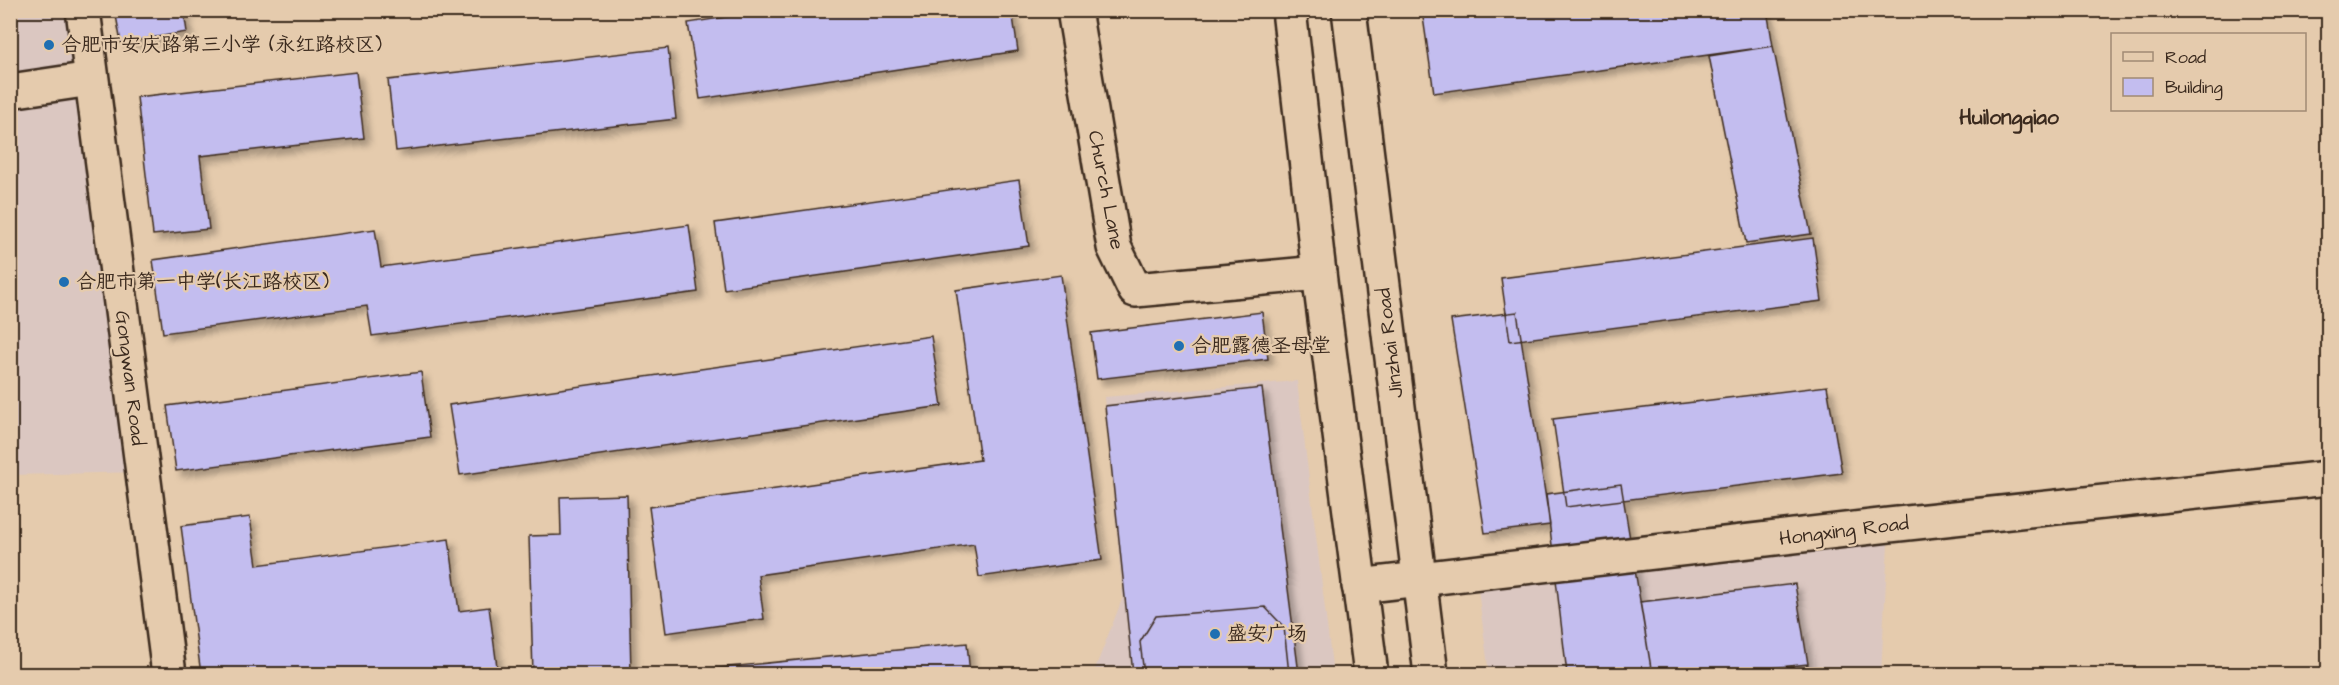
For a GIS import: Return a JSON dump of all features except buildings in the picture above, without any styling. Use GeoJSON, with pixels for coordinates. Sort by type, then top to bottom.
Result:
{"type":"FeatureCollection","features":[{"type":"Feature","properties":{"kind":"street","name":"Gongwan Road"},"geometry":{"type":"LineString","coordinates":[[83,10],[169,675]]}},
{"type":"Feature","properties":{"kind":"street","name":"Church Lane"},"geometry":{"type":"LineString","coordinates":[[1074,10],[1114,247],[1135,290],[1319,273]]}},
{"type":"Feature","properties":{"kind":"street"},"geometry":{"type":"LineString","coordinates":[[1289,10],[1319,273],[1371,675]]}},
{"type":"Feature","properties":{"kind":"street","name":"Jinzhai Road"},"geometry":{"type":"LineString","coordinates":[[1349,10],[1431,675]]}},
{"type":"Feature","properties":{"kind":"street"},"geometry":{"type":"LineString","coordinates":[[10,91],[91,79]]}},
{"type":"Feature","properties":{"kind":"street","name":"Hongxing Road"},"geometry":{"type":"LineString","coordinates":[[1359,586],[1889,525],[2328,478]]}},
{"type":"Feature","properties":{"kind":"shaded area","name":"合肥市第一中学(长江路校区)"},"geometry":{"type":"Polygon","coordinates":[[[10,11],[83,11],[142,472],[11,475],[10,11]]]}},
{"type":"Feature","properties":{"kind":"shaded area"},"geometry":{"type":"Polygon","coordinates":[[[1297,381],[1333,674],[1093,674],[1123,597],[1104,397],[1297,381]]]}},
{"type":"Feature","properties":{"kind":"shaded area"},"geometry":{"type":"Polygon","coordinates":[[[1889,525],[1881,674],[1489,674],[1478,590],[1889,525]]]}},
{"type":"Feature","properties":{"kind":"place","name":"合肥市安庆路第三小学 (永红路校区)"},"geometry":{"type":"Point","coordinates":[49,45]}},
{"type":"Feature","properties":{"kind":"place","name":"合肥市第一中学(长江路校区)"},"geometry":{"type":"Point","coordinates":[64,282]}},
{"type":"Feature","properties":{"kind":"place","name":"合肥露德圣母堂"},"geometry":{"type":"Point","coordinates":[1179,346]}},
{"type":"Feature","properties":{"kind":"place","name":"盛安广场"},"geometry":{"type":"Point","coordinates":[1215,634]}},
{"type":"Feature","properties":{"kind":"district","name":"Huilongqiao"},"geometry":{"type":"Point","coordinates":[2009,117]}}]}
